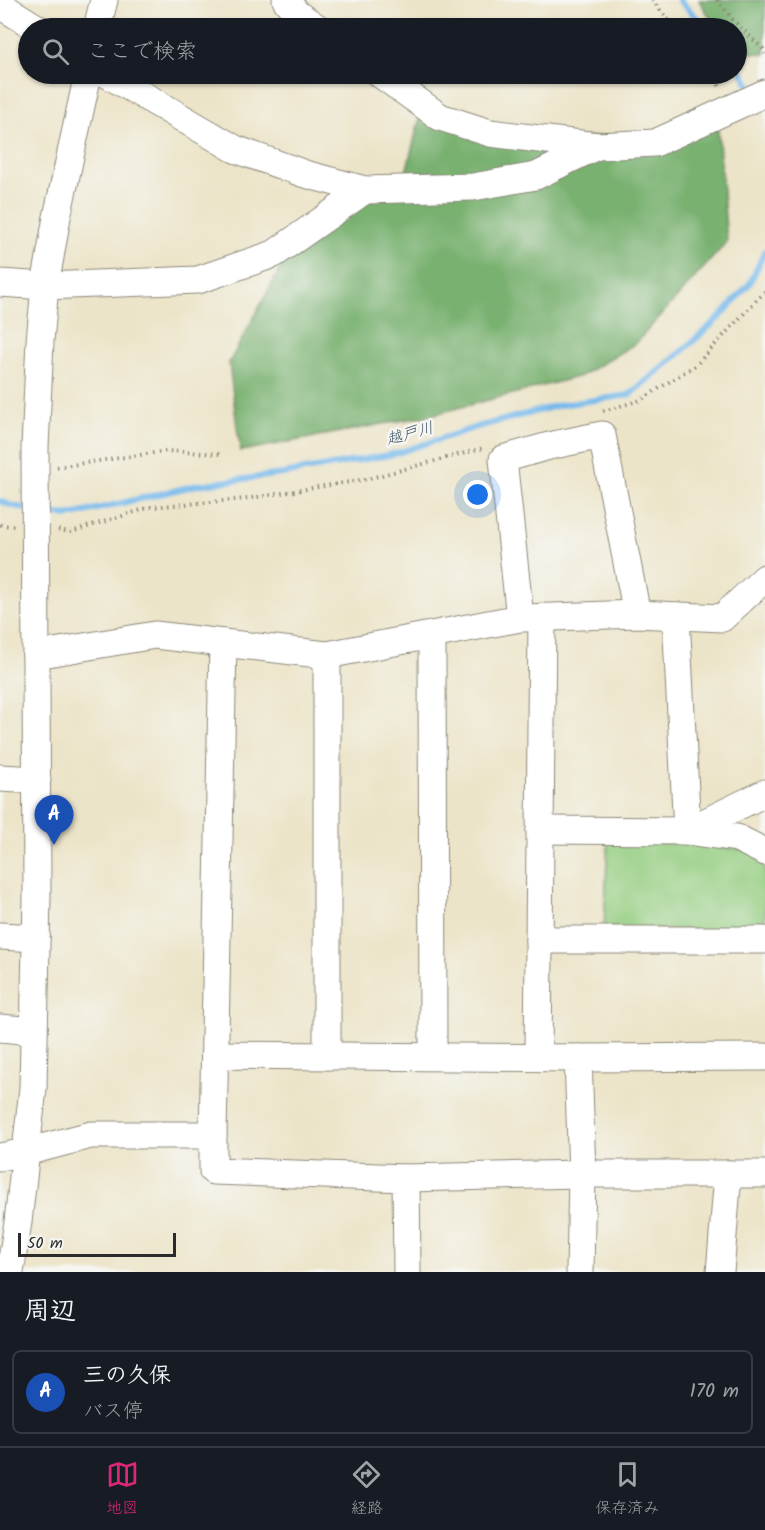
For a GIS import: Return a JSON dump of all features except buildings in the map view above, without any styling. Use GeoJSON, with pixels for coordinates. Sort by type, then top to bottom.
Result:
{"type":"FeatureCollection","features":[{"type":"Feature","properties":{"kind":"street"},"geometry":{"type":"LineString","coordinates":[[100,18],[104,0]]}},
{"type":"Feature","properties":{"kind":"street"},"geometry":{"type":"LineString","coordinates":[[286,0],[303,18]]}},
{"type":"Feature","properties":{"kind":"street"},"geometry":{"type":"LineString","coordinates":[[0,5],[21,18]]}},
{"type":"Feature","properties":{"kind":"street"},"geometry":{"type":"LineString","coordinates":[[10,1272],[18,1222],[13,1154],[33,1088],[37,780],[35,472],[40,341],[45,286],[63,187],[86,84]]}},
{"type":"Feature","properties":{"kind":"street"},"geometry":{"type":"LineString","coordinates":[[124,84],[235,149],[305,174],[365,190],[473,187],[536,176],[597,146]]}},
{"type":"Feature","properties":{"kind":"street"},"geometry":{"type":"LineString","coordinates":[[394,84],[440,117],[490,133],[597,146],[655,143],[765,93]]}},
{"type":"Feature","properties":{"kind":"street"},"geometry":{"type":"LineString","coordinates":[[0,283],[45,286],[198,280],[274,254],[365,190]]}},
{"type":"Feature","properties":{"kind":"street"},"geometry":{"type":"LineString","coordinates":[[538,1057],[540,830],[531,617],[502,459],[602,435],[637,614]]}},
{"type":"Feature","properties":{"kind":"street"},"geometry":{"type":"LineString","coordinates":[[36,655],[155,635],[327,655],[531,617],[637,614],[722,618],[765,578]]}},
{"type":"Feature","properties":{"kind":"street"},"geometry":{"type":"LineString","coordinates":[[676,616],[687,831]]}},
{"type":"Feature","properties":{"kind":"street"},"geometry":{"type":"LineString","coordinates":[[432,636],[433,1056]]}},
{"type":"Feature","properties":{"kind":"street"},"geometry":{"type":"LineString","coordinates":[[223,643],[213,1171],[406,1178],[582,1174],[765,1174]]}},
{"type":"Feature","properties":{"kind":"street"},"geometry":{"type":"LineString","coordinates":[[327,655],[327,1056]]}},
{"type":"Feature","properties":{"kind":"street"},"geometry":{"type":"LineString","coordinates":[[0,778],[37,780]]}},
{"type":"Feature","properties":{"kind":"street"},"geometry":{"type":"LineString","coordinates":[[687,831],[765,793]]}},
{"type":"Feature","properties":{"kind":"street"},"geometry":{"type":"LineString","coordinates":[[540,830],[687,831],[736,838],[765,852]]}},
{"type":"Feature","properties":{"kind":"street"},"geometry":{"type":"LineString","coordinates":[[0,936],[36,938]]}},
{"type":"Feature","properties":{"kind":"street"},"geometry":{"type":"LineString","coordinates":[[539,940],[765,940]]}},
{"type":"Feature","properties":{"kind":"street"},"geometry":{"type":"LineString","coordinates":[[0,1028],[34,1031]]}},
{"type":"Feature","properties":{"kind":"street"},"geometry":{"type":"LineString","coordinates":[[215,1055],[765,1057]]}},
{"type":"Feature","properties":{"kind":"street"},"geometry":{"type":"LineString","coordinates":[[578,1058],[582,1174],[580,1272]]}},
{"type":"Feature","properties":{"kind":"street"},"geometry":{"type":"LineString","coordinates":[[13,1154],[91,1135],[213,1135]]}},
{"type":"Feature","properties":{"kind":"street"},"geometry":{"type":"LineString","coordinates":[[720,1272],[728,1174]]}},
{"type":"Feature","properties":{"kind":"street"},"geometry":{"type":"LineString","coordinates":[[406,1178],[407,1272]]}},
{"type":"Feature","properties":{"kind":"path"},"geometry":{"type":"LineString","coordinates":[[652,0],[667,18]]}},
{"type":"Feature","properties":{"kind":"path"},"geometry":{"type":"LineString","coordinates":[[717,0],[731,18]]}},
{"type":"Feature","properties":{"kind":"path"},"geometry":{"type":"LineString","coordinates":[[747,34],[763,49],[765,54]]}},
{"type":"Feature","properties":{"kind":"path"},"geometry":{"type":"LineString","coordinates":[[595,414],[641,400],[697,364],[765,291]]}},
{"type":"Feature","properties":{"kind":"path"},"geometry":{"type":"LineString","coordinates":[[36,528],[71,532],[150,507],[246,499],[367,479],[493,446]]}},
{"type":"Feature","properties":{"kind":"path"},"geometry":{"type":"LineString","coordinates":[[35,472],[167,451],[220,454]]}},
{"type":"Feature","properties":{"kind":"green space"},"geometry":{"type":"Polygon","coordinates":[[[699,0],[765,0],[765,54],[747,52],[747,18],[710,18],[699,0]]]}},
{"type":"Feature","properties":{"kind":"green space"},"geometry":{"type":"Polygon","coordinates":[[[421,113],[496,143],[718,129],[727,242],[636,343],[581,376],[435,414],[241,451],[229,363],[298,236],[403,184],[421,113]]]}},
{"type":"Feature","properties":{"kind":"green space"},"geometry":{"type":"Polygon","coordinates":[[[608,838],[765,851],[765,932],[604,928],[608,838]]]}},
{"type":"Feature","properties":{"kind":"waterway","name":"越戸川"},"geometry":{"type":"LineString","coordinates":[[679,0],[697,18]]}},
{"type":"Feature","properties":{"kind":"waterway","name":"越戸川"},"geometry":{"type":"LineString","coordinates":[[747,81],[754,92]]}},
{"type":"Feature","properties":{"kind":"waterway","name":"越戸川"},"geometry":{"type":"LineString","coordinates":[[41,511],[68,516],[197,485],[283,474],[394,454],[477,427],[560,405],[629,395],[720,317],[750,283],[765,251]]}},
{"type":"Feature","properties":{"kind":"waterway","name":"越戸川"},"geometry":{"type":"LineString","coordinates":[[0,501],[28,509]]}},
{"type":"Feature","properties":{"kind":"place","name":"三の久保"},"geometry":{"type":"Point","coordinates":[54,845]}}]}
